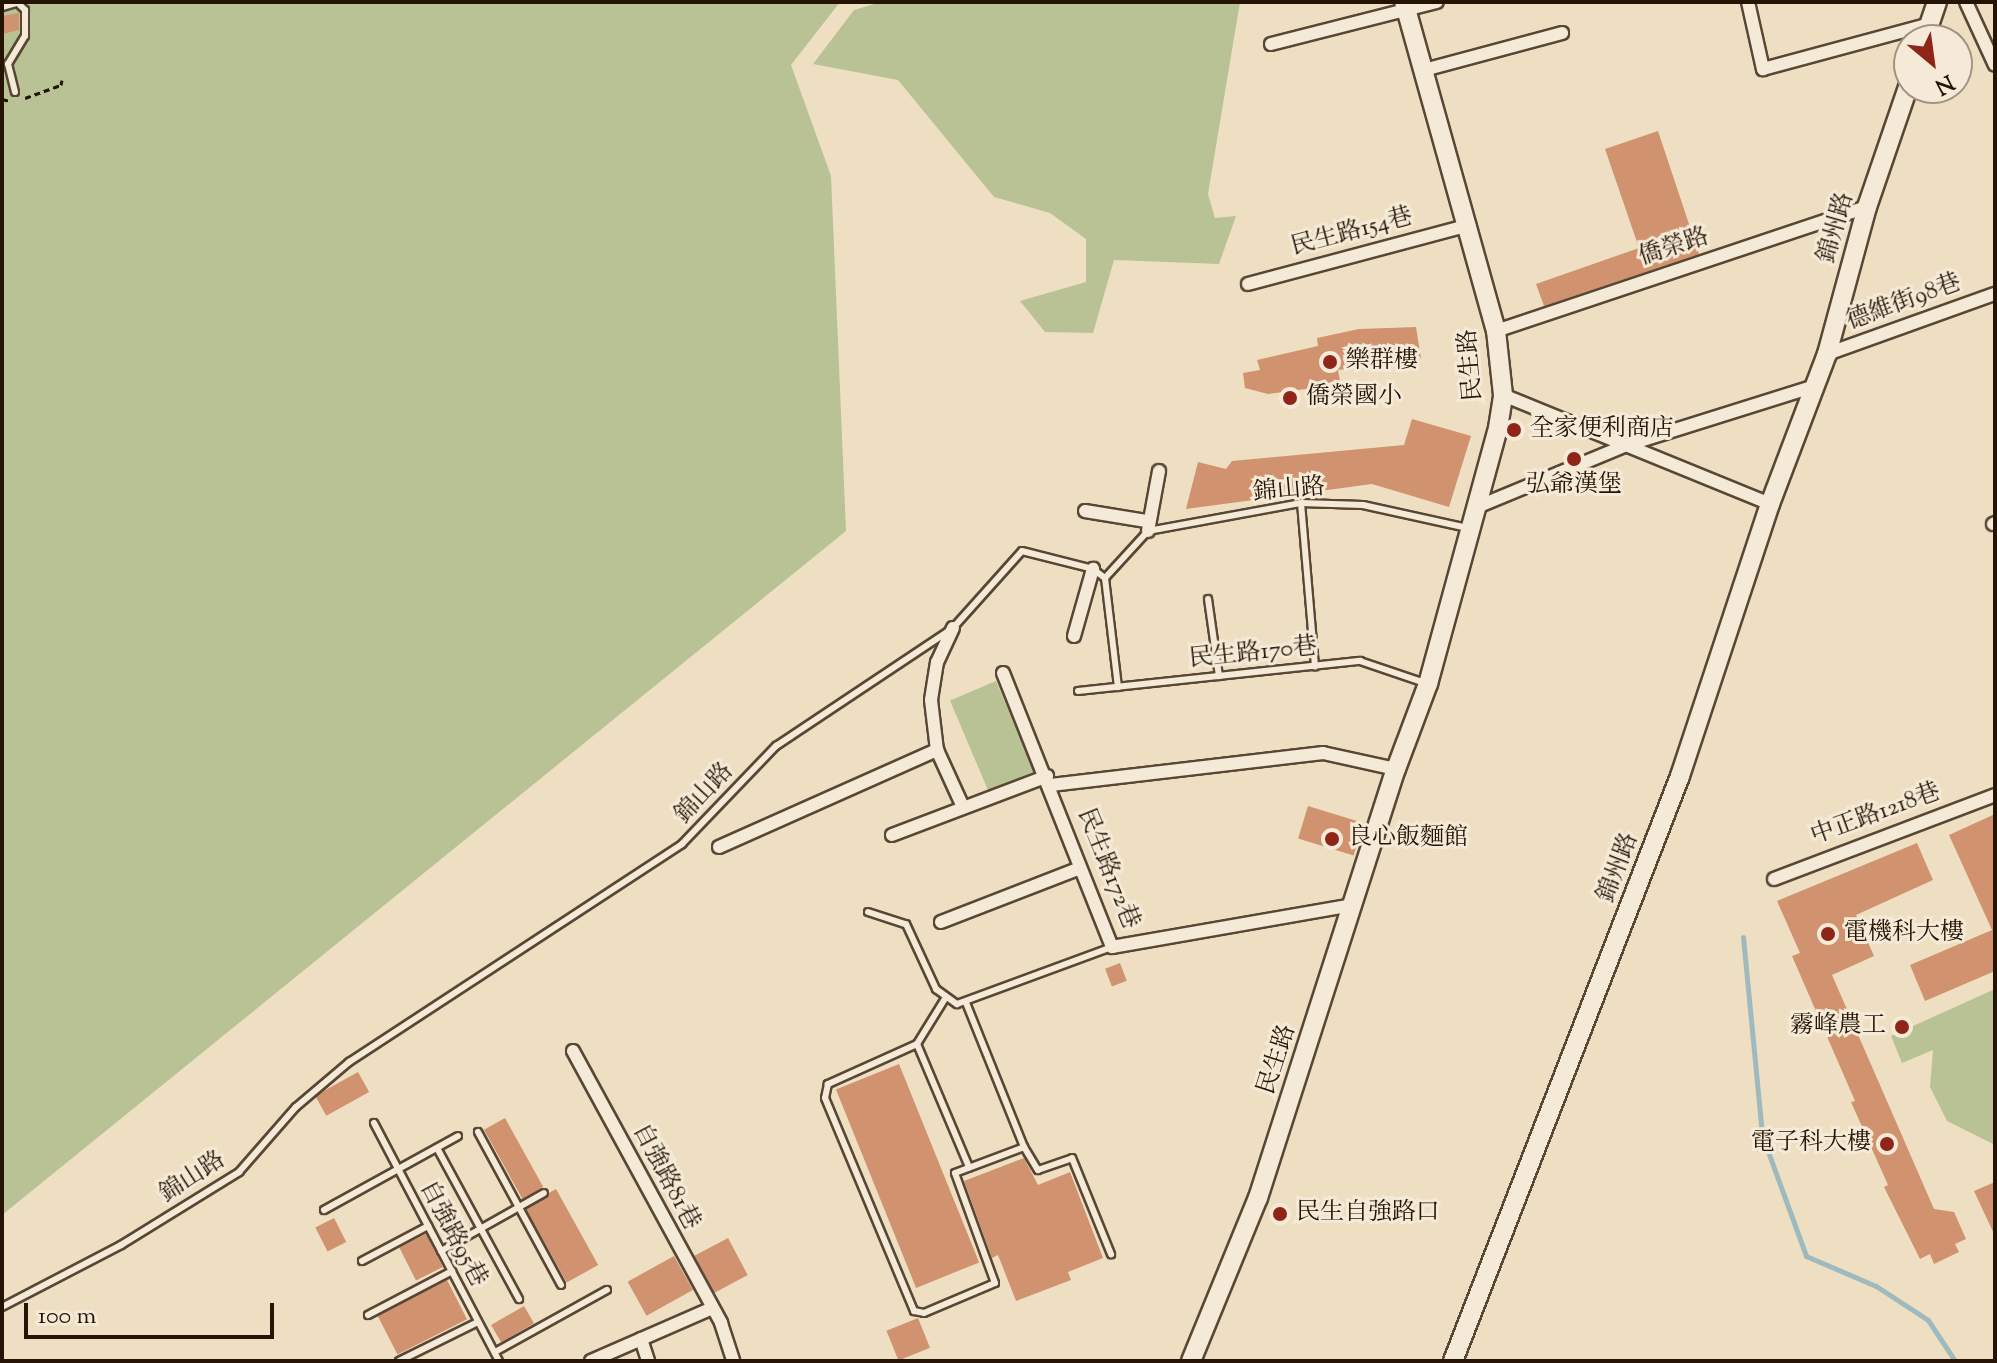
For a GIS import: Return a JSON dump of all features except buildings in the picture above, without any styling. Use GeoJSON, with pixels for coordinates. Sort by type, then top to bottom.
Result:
{"type":"FeatureCollection","features":[{"type":"Feature","properties":{"kind":"street"},"geometry":{"type":"LineString","coordinates":[[1271,44],[1404,6],[1437,2]]}},
{"type":"Feature","properties":{"kind":"street"},"geometry":{"type":"LineString","coordinates":[[1748,2],[1763,69],[1893,40]]}},
{"type":"Feature","properties":{"kind":"street"},"geometry":{"type":"LineString","coordinates":[[1930,24],[1937,2]]}},
{"type":"Feature","properties":{"kind":"street"},"geometry":{"type":"LineString","coordinates":[[1966,2],[1995,65]]}},
{"type":"Feature","properties":{"kind":"street","name":"民生路"},"geometry":{"type":"LineString","coordinates":[[1191,1361],[1258,1198],[1396,769],[1428,684],[1477,507],[1503,395],[1496,331],[1469,225],[1404,6]]}},
{"type":"Feature","properties":{"kind":"street"},"geometry":{"type":"LineString","coordinates":[[1424,70],[1562,33]]}},
{"type":"Feature","properties":{"kind":"street","name":"錦州路"},"geometry":{"type":"LineString","coordinates":[[1453,1361],[1680,776],[1770,504],[1827,354],[1867,207],[1902,104]]}},
{"type":"Feature","properties":{"kind":"street","name":"僑榮路"},"geometry":{"type":"LineString","coordinates":[[1496,331],[1867,207]]}},
{"type":"Feature","properties":{"kind":"street","name":"民生路154巷"},"geometry":{"type":"LineString","coordinates":[[1248,284],[1469,225]]}},
{"type":"Feature","properties":{"kind":"street","name":"德維街98巷"},"geometry":{"type":"LineString","coordinates":[[1827,354],[1995,294]]}},
{"type":"Feature","properties":{"kind":"street"},"geometry":{"type":"LineString","coordinates":[[1477,507],[1627,445],[1815,386]]}},
{"type":"Feature","properties":{"kind":"street"},"geometry":{"type":"LineString","coordinates":[[1503,395],[1770,504]]}},
{"type":"Feature","properties":{"kind":"street"},"geometry":{"type":"LineString","coordinates":[[1085,511],[1147,526],[1159,471]]}},
{"type":"Feature","properties":{"kind":"street"},"geometry":{"type":"LineString","coordinates":[[1074,636],[1093,569]]}},
{"type":"Feature","properties":{"kind":"street"},"geometry":{"type":"LineString","coordinates":[[953,628],[937,662],[931,700],[937,750],[963,807]]}},
{"type":"Feature","properties":{"kind":"street","name":"民生路172巷"},"geometry":{"type":"LineString","coordinates":[[1003,673],[1049,781],[1112,947],[1353,905]]}},
{"type":"Feature","properties":{"kind":"street"},"geometry":{"type":"LineString","coordinates":[[719,847],[937,750]]}},
{"type":"Feature","properties":{"kind":"street"},"geometry":{"type":"LineString","coordinates":[[892,835],[963,807],[1049,781],[1323,753],[1396,769]]}},
{"type":"Feature","properties":{"kind":"street","name":"中正路1218巷"},"geometry":{"type":"LineString","coordinates":[[1774,879],[1995,795]]}},
{"type":"Feature","properties":{"kind":"street"},"geometry":{"type":"LineString","coordinates":[[941,922],[1080,868]]}},
{"type":"Feature","properties":{"kind":"street","name":"自強路81巷"},"geometry":{"type":"LineString","coordinates":[[573,1051],[710,1309],[721,1323],[733,1361]]}},
{"type":"Feature","properties":{"kind":"street"},"geometry":{"type":"LineString","coordinates":[[591,1361],[710,1309]]}},
{"type":"Feature","properties":{"kind":"street"},"geometry":{"type":"LineString","coordinates":[[641,1339],[648,1361]]}},
{"type":"Feature","properties":{"kind":"lane"},"geometry":{"type":"LineString","coordinates":[[2,7],[20,3],[25,10],[25,36],[8,64],[15,92]]}},
{"type":"Feature","properties":{"kind":"lane"},"geometry":{"type":"LineString","coordinates":[[1301,503],[1315,666]]}},
{"type":"Feature","properties":{"kind":"lane","name":"錦山路"},"geometry":{"type":"LineString","coordinates":[[1147,526],[1301,503],[1363,505],[1470,529]]}},
{"type":"Feature","properties":{"kind":"lane"},"geometry":{"type":"LineString","coordinates":[[1118,687],[1105,578],[1147,526]]}},
{"type":"Feature","properties":{"kind":"lane","name":"錦山路"},"geometry":{"type":"LineString","coordinates":[[2,1307],[121,1245],[239,1172],[296,1107],[349,1062],[682,844],[776,746],[953,628],[1022,551],[1093,569],[1105,578]]}},
{"type":"Feature","properties":{"kind":"lane"},"geometry":{"type":"LineString","coordinates":[[1208,599],[1219,676]]}},
{"type":"Feature","properties":{"kind":"lane","name":"民生路170巷"},"geometry":{"type":"LineString","coordinates":[[1078,691],[1360,661],[1428,684]]}},
{"type":"Feature","properties":{"kind":"lane"},"geometry":{"type":"LineString","coordinates":[[868,912],[906,924],[936,989],[957,1004],[1112,947]]}},
{"type":"Feature","properties":{"kind":"lane"},"geometry":{"type":"LineString","coordinates":[[946,997],[917,1044],[828,1084],[825,1098],[914,1311],[924,1313],[995,1283],[955,1173],[1024,1147]]}},
{"type":"Feature","properties":{"kind":"lane"},"geometry":{"type":"LineString","coordinates":[[966,1003],[1024,1147],[1038,1170],[1072,1158],[1111,1254]]}},
{"type":"Feature","properties":{"kind":"lane"},"geometry":{"type":"LineString","coordinates":[[917,1044],[969,1167]]}},
{"type":"Feature","properties":{"kind":"lane","name":"自強路95巷"},"geometry":{"type":"LineString","coordinates":[[374,1123],[499,1361]]}},
{"type":"Feature","properties":{"kind":"lane"},"geometry":{"type":"LineString","coordinates":[[478,1132],[561,1285]]}},
{"type":"Feature","properties":{"kind":"lane"},"geometry":{"type":"LineString","coordinates":[[324,1210],[458,1136]]}},
{"type":"Feature","properties":{"kind":"lane"},"geometry":{"type":"LineString","coordinates":[[437,1148],[519,1299]]}},
{"type":"Feature","properties":{"kind":"lane"},"geometry":{"type":"LineString","coordinates":[[441,1251],[544,1193]]}},
{"type":"Feature","properties":{"kind":"lane"},"geometry":{"type":"LineString","coordinates":[[362,1261],[428,1226]]}},
{"type":"Feature","properties":{"kind":"lane"},"geometry":{"type":"LineString","coordinates":[[368,1315],[452,1271]]}},
{"type":"Feature","properties":{"kind":"lane"},"geometry":{"type":"LineString","coordinates":[[495,1352],[607,1290]]}},
{"type":"Feature","properties":{"kind":"lane"},"geometry":{"type":"LineString","coordinates":[[399,1361],[478,1322]]}},
{"type":"Feature","properties":{"kind":"path"},"geometry":{"type":"LineString","coordinates":[[36,93],[61,85],[62,80]]}},
{"type":"Feature","properties":{"kind":"green space"},"geometry":{"type":"Polygon","coordinates":[[[2,2],[840,2],[791,65],[831,176],[846,531],[2,1215],[2,2]]]}},
{"type":"Feature","properties":{"kind":"green space"},"geometry":{"type":"Polygon","coordinates":[[[881,2],[1240,2],[1208,194],[1215,218],[1236,216],[1219,264],[1114,260],[1093,333],[1045,332],[1020,301],[1086,282],[1086,239],[1050,213],[994,197],[898,80],[813,64],[854,10],[881,2]]]}},
{"type":"Feature","properties":{"kind":"green space"},"geometry":{"type":"Polygon","coordinates":[[[996,681],[1034,771],[988,791],[950,701],[996,681]]]}},
{"type":"Feature","properties":{"kind":"green space"},"geometry":{"type":"Polygon","coordinates":[[[1995,989],[1995,1145],[1947,1121],[1930,1087],[1933,1050],[1902,1063],[1891,1036],[1995,989]]]}},
{"type":"Feature","properties":{"kind":"waterway"},"geometry":{"type":"LineString","coordinates":[[1743,937],[1762,1135],[1806,1256],[1876,1286],[1928,1320],[1955,1361]]}},
{"type":"Feature","properties":{"kind":"place","name":"樂群樓"},"geometry":{"type":"Point","coordinates":[1330,362]}},
{"type":"Feature","properties":{"kind":"place","name":"僑榮國小"},"geometry":{"type":"Point","coordinates":[1290,398]}},
{"type":"Feature","properties":{"kind":"place","name":"全家便利商店"},"geometry":{"type":"Point","coordinates":[1514,430]}},
{"type":"Feature","properties":{"kind":"place","name":"弘爺漢堡"},"geometry":{"type":"Point","coordinates":[1574,459]}},
{"type":"Feature","properties":{"kind":"place","name":"良心飯麵館"},"geometry":{"type":"Point","coordinates":[1332,839]}},
{"type":"Feature","properties":{"kind":"place","name":"電機科大樓"},"geometry":{"type":"Point","coordinates":[1828,934]}},
{"type":"Feature","properties":{"kind":"place","name":"霧峰農工"},"geometry":{"type":"Point","coordinates":[1902,1027]}},
{"type":"Feature","properties":{"kind":"place","name":"電子科大樓"},"geometry":{"type":"Point","coordinates":[1887,1144]}},
{"type":"Feature","properties":{"kind":"place","name":"民生自強路口"},"geometry":{"type":"Point","coordinates":[1280,1214]}}]}
